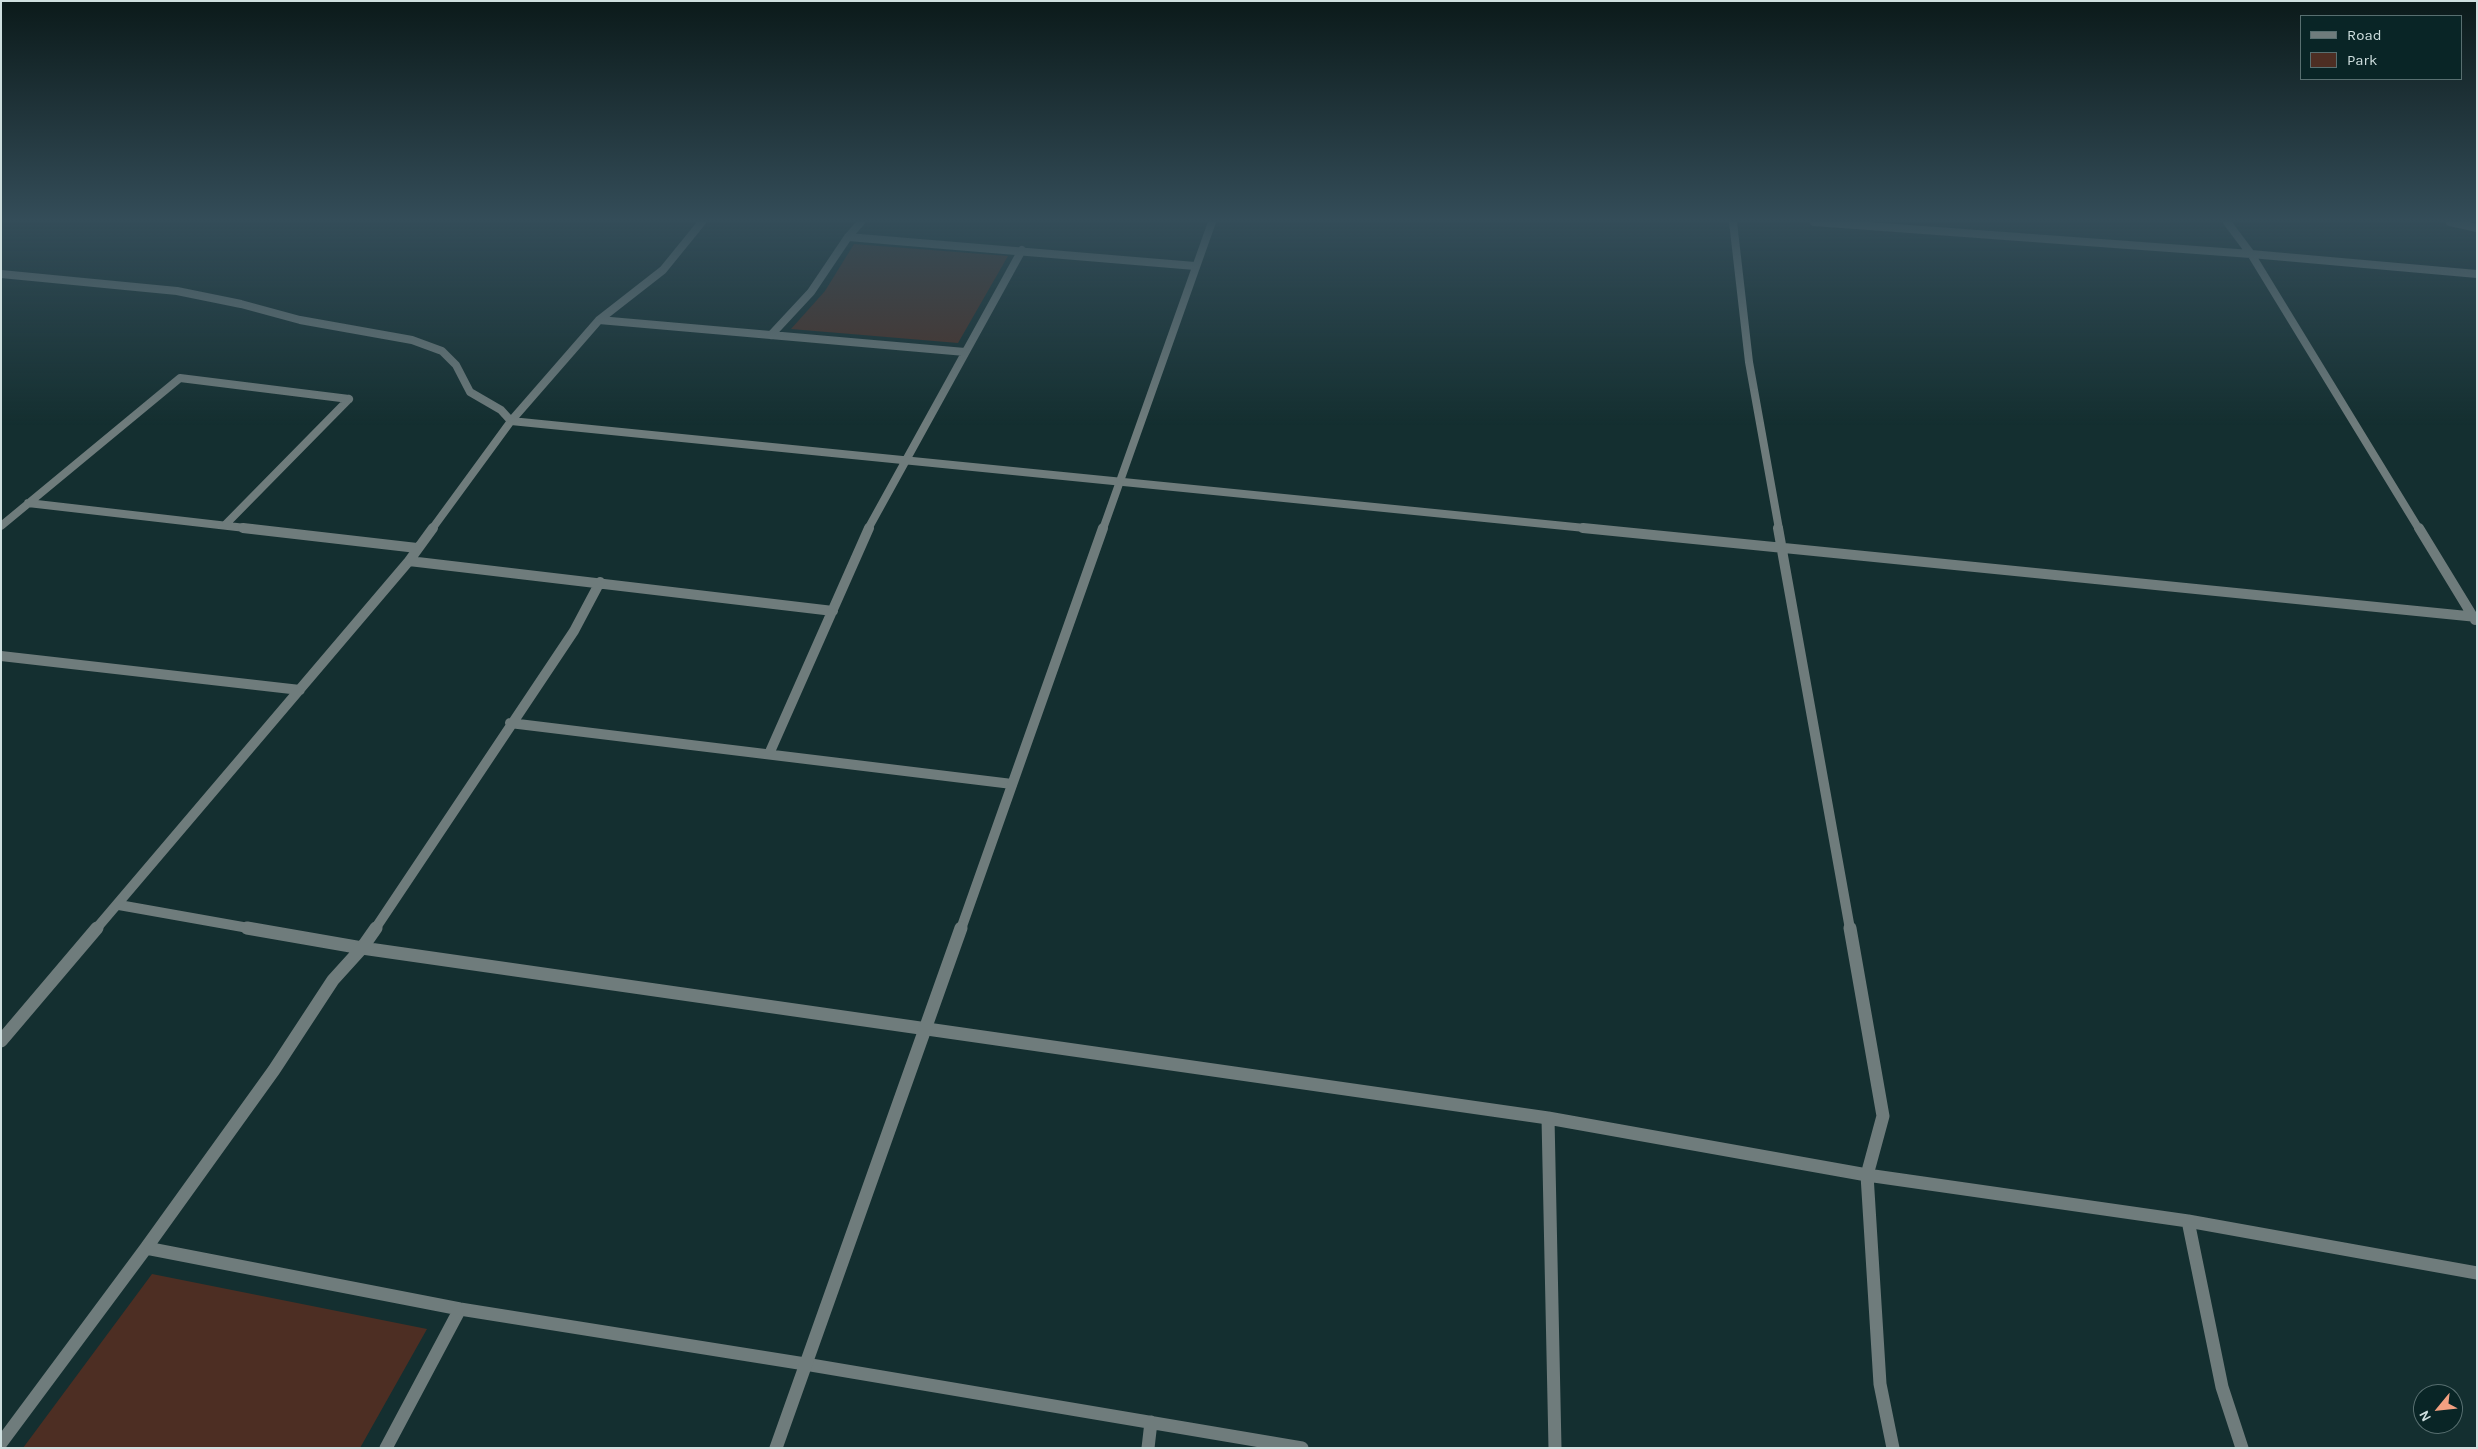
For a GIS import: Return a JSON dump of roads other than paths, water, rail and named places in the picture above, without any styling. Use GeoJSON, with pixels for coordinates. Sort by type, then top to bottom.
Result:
{"type":"FeatureCollection","features":[{"type":"Feature","properties":{"kind":"street"},"geometry":{"type":"LineString","coordinates":[[163,290],[241,304],[300,320],[412,340],[442,351],[456,365],[470,392],[502,410],[511,421],[907,459],[1783,550],[2475,619]]}},
{"type":"Feature","properties":{"kind":"street"},"geometry":{"type":"LineString","coordinates":[[1,1041],[119,905],[409,561],[511,421],[599,320],[638,290]]}},
{"type":"Feature","properties":{"kind":"street"},"geometry":{"type":"LineString","coordinates":[[771,335],[813,290]]}},
{"type":"Feature","properties":{"kind":"street"},"geometry":{"type":"LineString","coordinates":[[769,754],[864,537],[1000,290]]}},
{"type":"Feature","properties":{"kind":"street"},"geometry":{"type":"LineString","coordinates":[[776,1448],[1187,290]]}},
{"type":"Feature","properties":{"kind":"street"},"geometry":{"type":"LineString","coordinates":[[1741,290],[1749,362],[1883,1116],[1867,1175],[1880,1384],[1893,1448]]}},
{"type":"Feature","properties":{"kind":"street"},"geometry":{"type":"LineString","coordinates":[[2273,290],[2475,619]]}},
{"type":"Feature","properties":{"kind":"street"},"geometry":{"type":"LineString","coordinates":[[599,320],[965,352]]}},
{"type":"Feature","properties":{"kind":"street"},"geometry":{"type":"LineString","coordinates":[[1,526],[180,378],[349,399],[225,525]]}},
{"type":"Feature","properties":{"kind":"street"},"geometry":{"type":"LineString","coordinates":[[28,503],[417,548]]}},
{"type":"Feature","properties":{"kind":"street"},"geometry":{"type":"LineString","coordinates":[[409,561],[600,582],[833,611]]}},
{"type":"Feature","properties":{"kind":"street"},"geometry":{"type":"LineString","coordinates":[[1,1443],[146,1248],[274,1070],[333,980],[362,948],[510,723],[574,630],[600,582]]}},
{"type":"Feature","properties":{"kind":"street"},"geometry":{"type":"LineString","coordinates":[[1,656],[300,690]]}},
{"type":"Feature","properties":{"kind":"street"},"geometry":{"type":"LineString","coordinates":[[510,723],[1012,784]]}},
{"type":"Feature","properties":{"kind":"street"},"geometry":{"type":"LineString","coordinates":[[119,905],[362,948],[1548,1118],[1867,1175],[2188,1221],[2477,1273]]}},
{"type":"Feature","properties":{"kind":"street"},"geometry":{"type":"LineString","coordinates":[[1548,1118],[1554,1448]]}},
{"type":"Feature","properties":{"kind":"street"},"geometry":{"type":"LineString","coordinates":[[2188,1221],[2222,1387],[2242,1448]]}},
{"type":"Feature","properties":{"kind":"street"},"geometry":{"type":"LineString","coordinates":[[146,1248],[460,1309],[805,1364],[1302,1448]]}},
{"type":"Feature","properties":{"kind":"street"},"geometry":{"type":"LineString","coordinates":[[386,1448],[460,1309]]}},
{"type":"Feature","properties":{"kind":"street"},"geometry":{"type":"LineString","coordinates":[[1148,1448],[1151,1422]]}}]}
